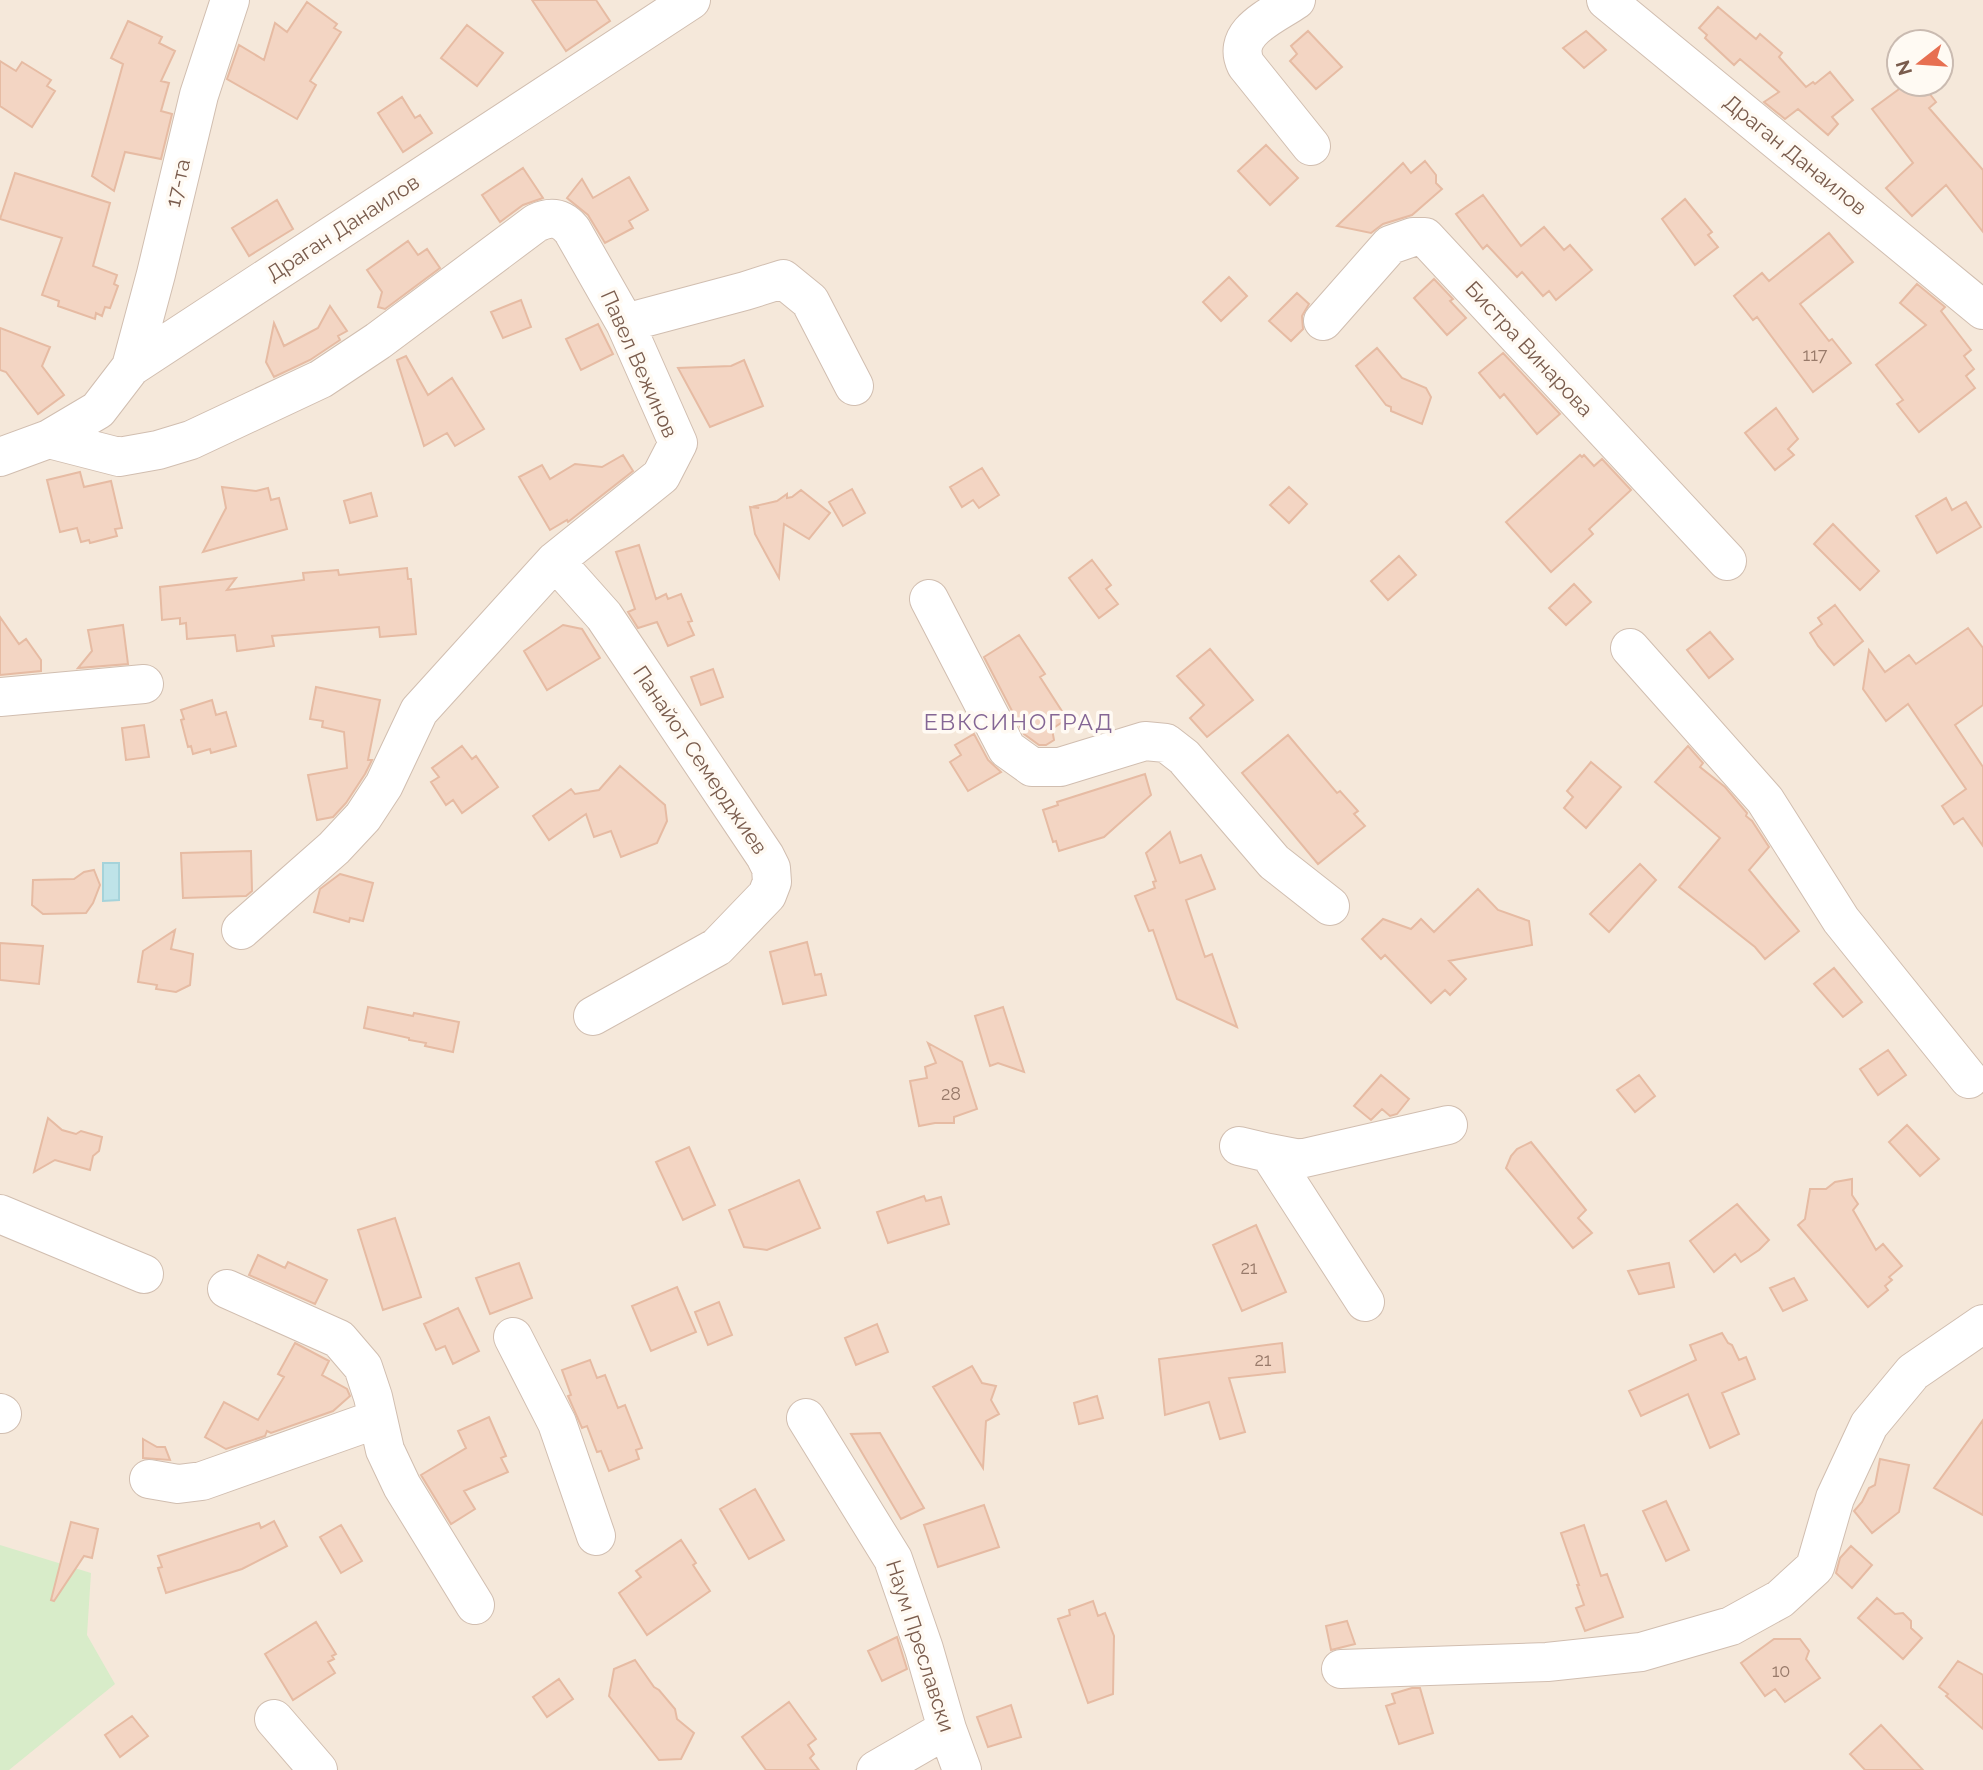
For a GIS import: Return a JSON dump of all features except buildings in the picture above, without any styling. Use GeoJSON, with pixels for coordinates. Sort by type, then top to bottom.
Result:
{"type":"FeatureCollection","features":[{"type":"Feature","properties":{"kind":"street","name":"17-та"},"geometry":{"type":"LineString","coordinates":[[131,367],[199,95],[230,0]]}},
{"type":"Feature","properties":{"kind":"street","name":"Драган Данаилов"},"geometry":{"type":"LineString","coordinates":[[0,457],[49,439],[98,410],[131,367],[691,0]]}},
{"type":"Feature","properties":{"kind":"street"},"geometry":{"type":"LineString","coordinates":[[1296,0],[1245,37],[1241,46],[1242,56],[1246,65],[1311,146]]}},
{"type":"Feature","properties":{"kind":"street","name":"Драган Данаилов"},"geometry":{"type":"LineString","coordinates":[[1606,0],[1983,310]]}},
{"type":"Feature","properties":{"kind":"street","name":"Павел Вежинов"},"geometry":{"type":"LineString","coordinates":[[49,439],[118,457],[158,450],[191,440],[321,379],[378,341],[537,223],[546,218],[556,218],[565,222],[572,230],[625,323],[678,443],[662,476],[555,561],[419,712],[384,785],[363,817],[334,848],[242,930]]}},
{"type":"Feature","properties":{"kind":"street","name":"Бистра Винарова"},"geometry":{"type":"LineString","coordinates":[[1323,321],[1390,245],[1413,237],[1426,237],[1727,561]]}},
{"type":"Feature","properties":{"kind":"street"},"geometry":{"type":"LineString","coordinates":[[625,323],[745,292],[783,279],[810,301],[854,386]]}},
{"type":"Feature","properties":{"kind":"street","name":"Панайот Семерджиев"},"geometry":{"type":"LineString","coordinates":[[555,561],[604,616],[765,856],[772,882],[767,895],[717,947],[593,1016]]}},
{"type":"Feature","properties":{"kind":"street"},"geometry":{"type":"LineString","coordinates":[[929,599],[1007,749],[1032,767],[1060,767],[1145,741],[1166,743],[1184,757],[1274,862],[1330,906]]}},
{"type":"Feature","properties":{"kind":"street"},"geometry":{"type":"LineString","coordinates":[[1630,648],[1765,800],[1840,920],[1969,1079]]}},
{"type":"Feature","properties":{"kind":"street"},"geometry":{"type":"LineString","coordinates":[[0,697],[144,684]]}},
{"type":"Feature","properties":{"kind":"street"},"geometry":{"type":"LineString","coordinates":[[1365,1302],[1254,1149],[1300,1159],[1448,1125]]}},
{"type":"Feature","properties":{"kind":"street"},"geometry":{"type":"LineString","coordinates":[[0,1213],[144,1275]]}},
{"type":"Feature","properties":{"kind":"street"},"geometry":{"type":"LineString","coordinates":[[227,1289],[339,1339],[363,1367],[373,1396],[385,1450],[402,1486],[475,1605]]}},
{"type":"Feature","properties":{"kind":"street"},"geometry":{"type":"LineString","coordinates":[[1341,1669],[1547,1662],[1641,1652],[1731,1626],[1780,1599],[1815,1567],[1835,1498],[1869,1425],[1913,1372],[1983,1324]]}},
{"type":"Feature","properties":{"kind":"street"},"geometry":{"type":"LineString","coordinates":[[513,1337],[557,1423],[596,1536]]}},
{"type":"Feature","properties":{"kind":"street","name":"Наум Преславски"},"geometry":{"type":"LineString","coordinates":[[806,1418],[893,1559],[962,1770]]}},
{"type":"Feature","properties":{"kind":"street"},"geometry":{"type":"LineString","coordinates":[[149,1479],[178,1485],[202,1482],[377,1419]]}},
{"type":"Feature","properties":{"kind":"street"},"geometry":{"type":"LineString","coordinates":[[274,1719],[318,1770]]}},
{"type":"Feature","properties":{"kind":"street"},"geometry":{"type":"LineString","coordinates":[[876,1770],[947,1729]]}},
{"type":"Feature","properties":{"kind":"shaded area"},"geometry":{"type":"Polygon","coordinates":[[[0,0],[1983,0],[1983,1770],[0,1770],[0,0]]]}},
{"type":"Feature","properties":{"kind":"green space"},"geometry":{"type":"Polygon","coordinates":[[[0,1545],[91,1573],[87,1635],[115,1684],[9,1770],[0,1770],[0,1545]]]}},
{"type":"Feature","properties":{"kind":"water"},"geometry":{"type":"Polygon","coordinates":[[[103,863],[119,863],[119,900],[103,901],[103,863]]]}},
{"type":"Feature","properties":{"kind":"district","name":"ЕВКСИНОГРАД"},"geometry":{"type":"Point","coordinates":[1019,722]}}]}
